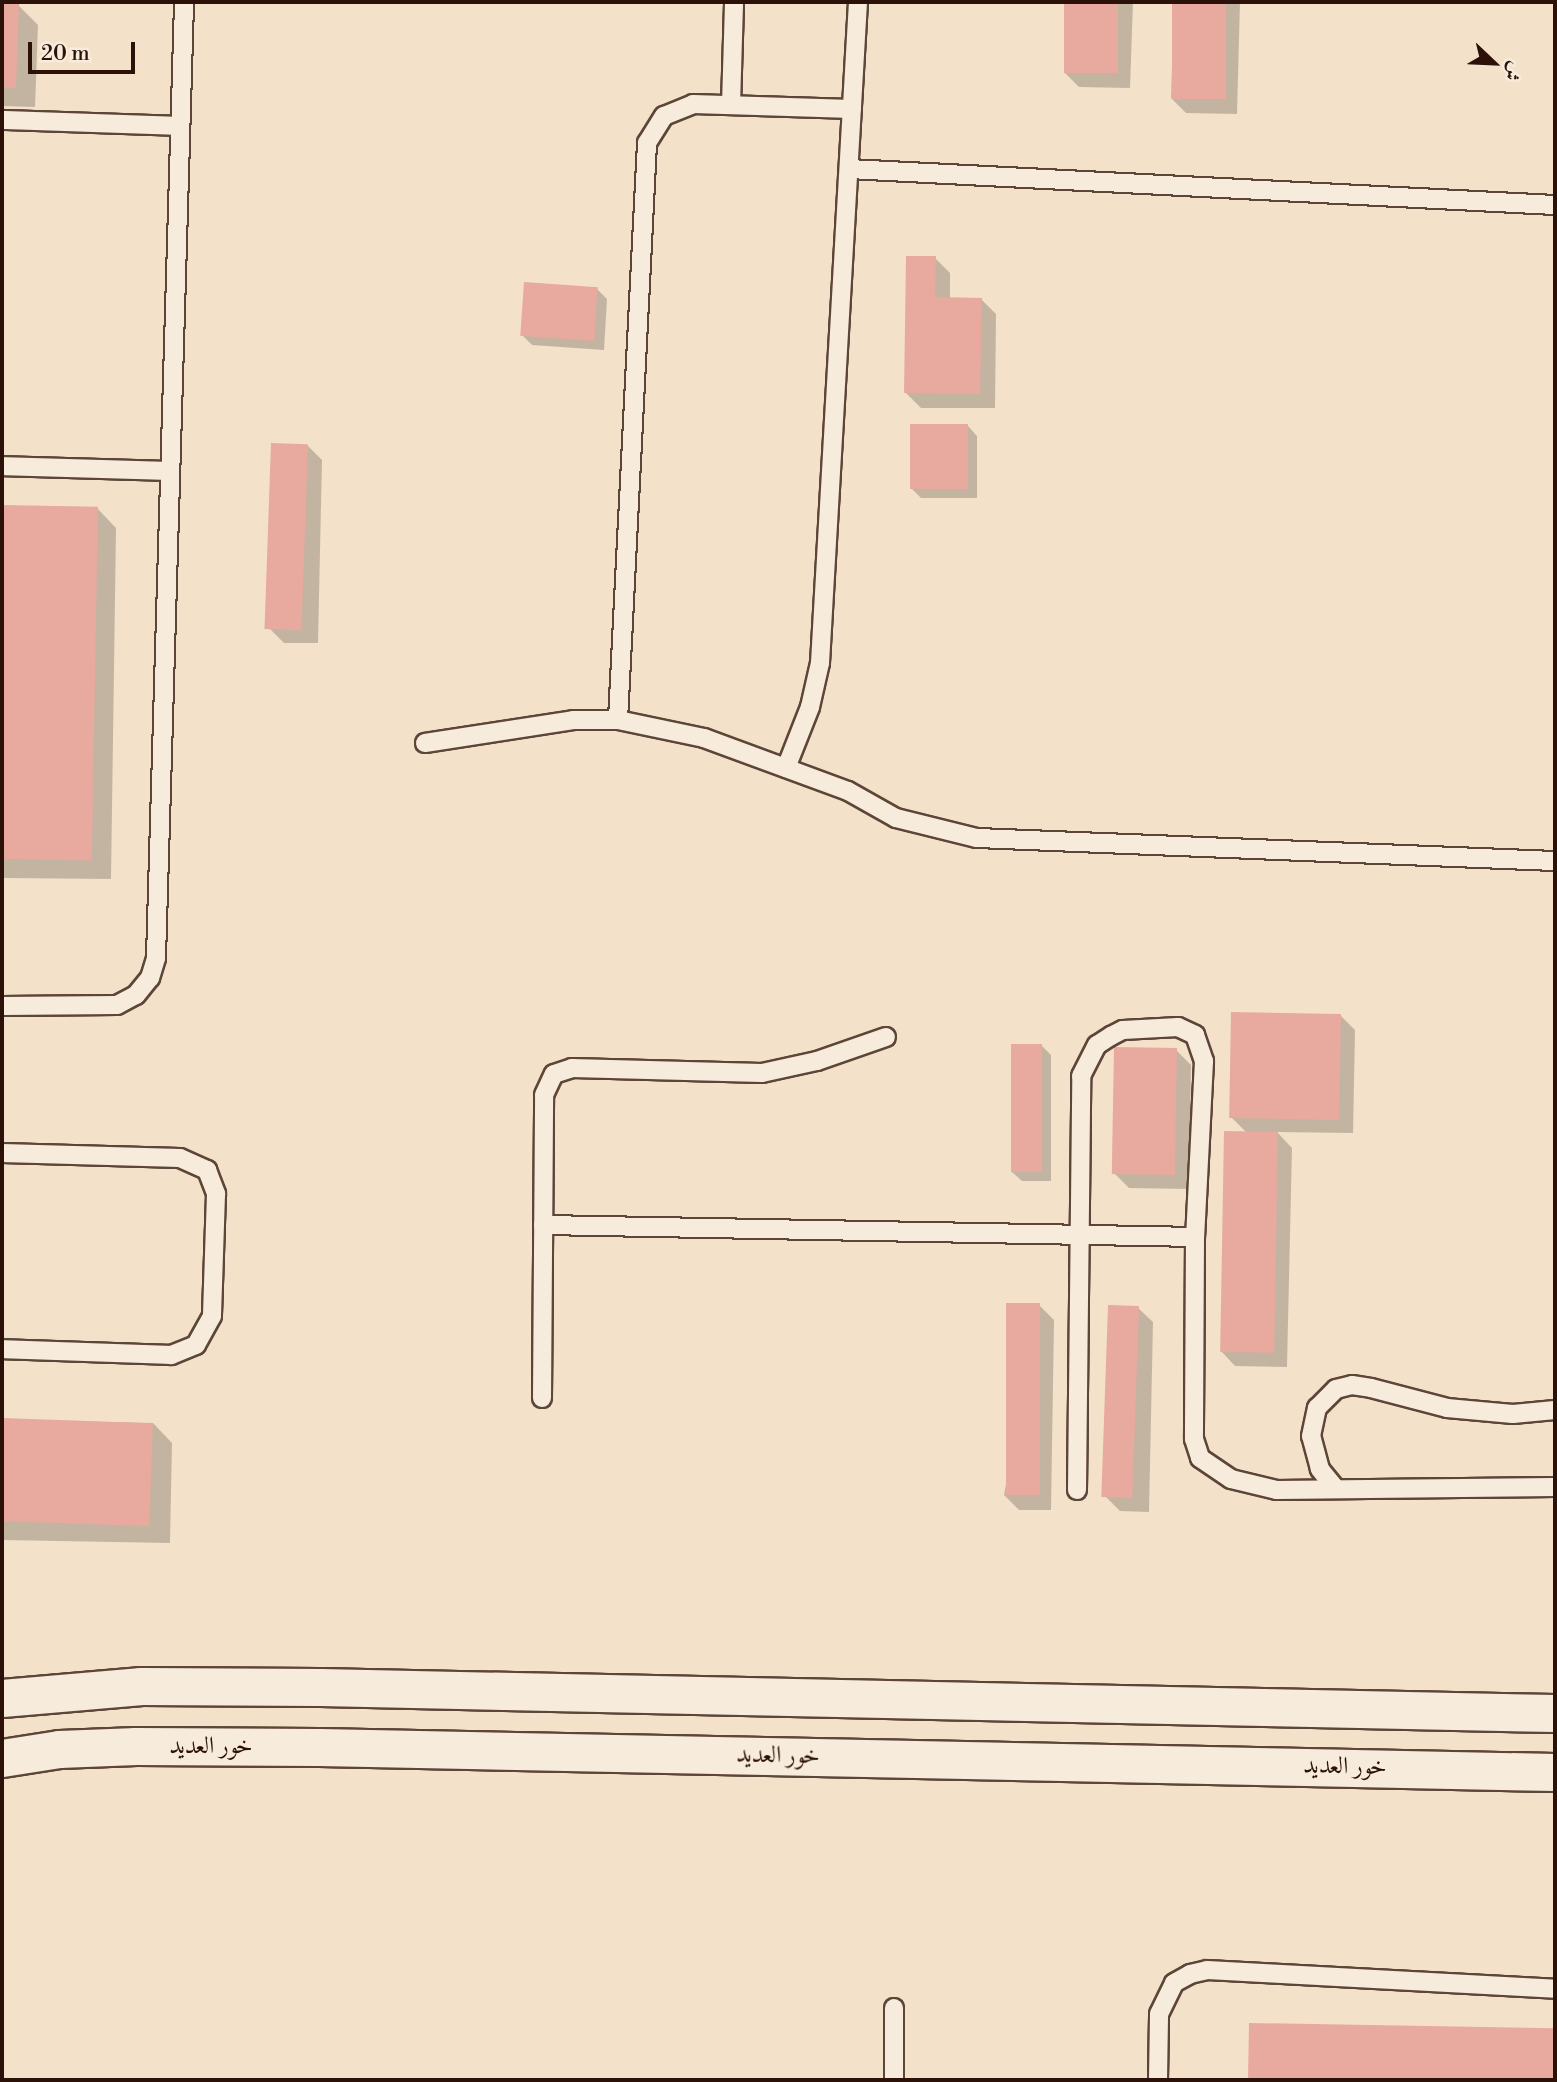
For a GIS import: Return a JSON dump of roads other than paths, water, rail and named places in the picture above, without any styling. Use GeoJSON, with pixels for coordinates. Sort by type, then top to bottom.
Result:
{"type":"FeatureCollection","features":[{"type":"Feature","properties":{"kind":"street"},"geometry":{"type":"LineString","coordinates":[[2,1698],[141,1686],[292,1687],[1555,1713]]}},
{"type":"Feature","properties":{"kind":"street","name":"خور العديد"},"geometry":{"type":"LineString","coordinates":[[2,1758],[59,1749],[136,1746],[306,1747],[1555,1772]]}},
{"type":"Feature","properties":{"kind":"lane"},"geometry":{"type":"LineString","coordinates":[[2,1006],[117,1005],[136,995],[149,978],[156,958],[184,2]]}},
{"type":"Feature","properties":{"kind":"lane"},"geometry":{"type":"LineString","coordinates":[[731,105],[734,2]]}},
{"type":"Feature","properties":{"kind":"lane"},"geometry":{"type":"LineString","coordinates":[[786,768],[810,707],[820,663],[858,2]]}},
{"type":"Feature","properties":{"kind":"lane"},"geometry":{"type":"LineString","coordinates":[[618,720],[647,143],[664,116],[678,108],[731,105],[852,109]]}},
{"type":"Feature","properties":{"kind":"lane"},"geometry":{"type":"LineString","coordinates":[[2,120],[180,126]]}},
{"type":"Feature","properties":{"kind":"lane"},"geometry":{"type":"LineString","coordinates":[[849,169],[1555,205]]}},
{"type":"Feature","properties":{"kind":"lane"},"geometry":{"type":"LineString","coordinates":[[2,466],[170,471]]}},
{"type":"Feature","properties":{"kind":"lane"},"geometry":{"type":"LineString","coordinates":[[425,743],[573,720],[618,720],[676,730],[848,790],[897,818],[977,838],[1555,861]]}},
{"type":"Feature","properties":{"kind":"lane"},"geometry":{"type":"LineString","coordinates":[[1077,1490],[1081,1076],[1086,1059],[1097,1045],[1123,1030],[1178,1027],[1195,1035],[1204,1061],[1195,1237],[1194,1439],[1200,1458],[1213,1470],[1254,1486],[1336,1489],[1555,1487]]}},
{"type":"Feature","properties":{"kind":"lane"},"geometry":{"type":"LineString","coordinates":[[542,1398],[544,1095],[547,1084],[562,1069],[762,1073],[817,1061],[886,1037]]}},
{"type":"Feature","properties":{"kind":"lane"},"geometry":{"type":"LineString","coordinates":[[2,1153],[180,1158],[206,1170],[216,1194],[212,1316],[196,1345],[171,1355],[2,1349]]}},
{"type":"Feature","properties":{"kind":"lane"},"geometry":{"type":"LineString","coordinates":[[543,1226],[1195,1237]]}},
{"type":"Feature","properties":{"kind":"lane"},"geometry":{"type":"LineString","coordinates":[[1336,1489],[1320,1469],[1311,1436],[1317,1408],[1336,1389],[1352,1385],[1472,1410],[1513,1414],[1555,1410]]}},
{"type":"Feature","properties":{"kind":"lane"},"geometry":{"type":"LineString","coordinates":[[1158,2080],[1159,2014],[1174,1983],[1190,1974],[1207,1970],[1555,1989]]}},
{"type":"Feature","properties":{"kind":"lane"},"geometry":{"type":"LineString","coordinates":[[894,2008],[894,2080]]}}]}
